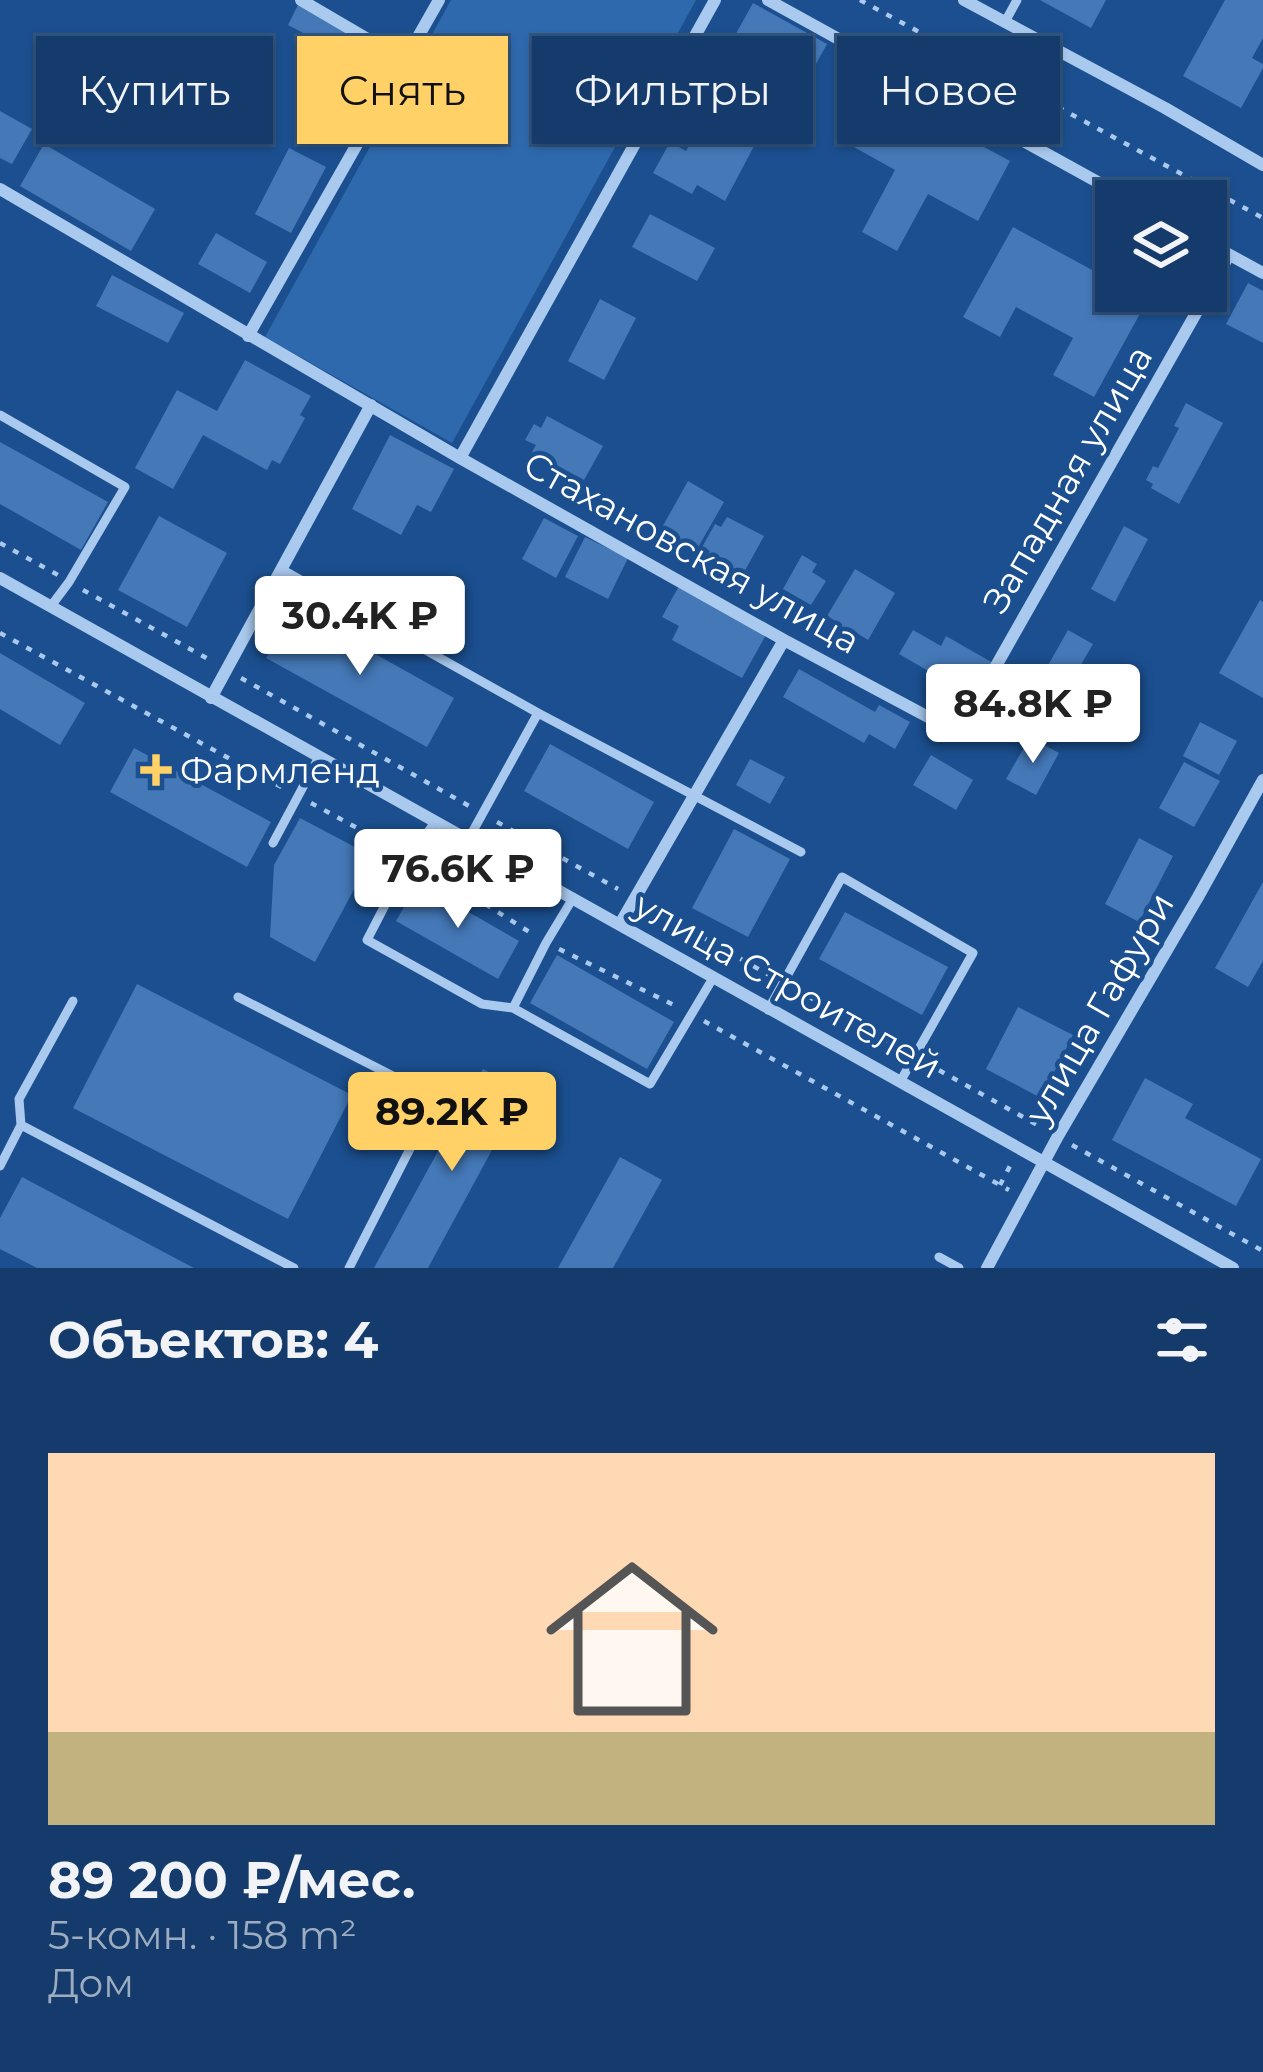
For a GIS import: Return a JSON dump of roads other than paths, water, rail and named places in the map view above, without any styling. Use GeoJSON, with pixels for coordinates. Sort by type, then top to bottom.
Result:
{"type":"FeatureCollection","features":[{"type":"Feature","properties":{"kind":"street"},"geometry":{"type":"LineString","coordinates":[[301,0],[362,36]]}},
{"type":"Feature","properties":{"kind":"street"},"geometry":{"type":"LineString","coordinates":[[419,36],[439,0]]}},
{"type":"Feature","properties":{"kind":"street"},"geometry":{"type":"LineString","coordinates":[[460,458],[715,0]]}},
{"type":"Feature","properties":{"kind":"street"},"geometry":{"type":"LineString","coordinates":[[768,0],[1095,181]]}},
{"type":"Feature","properties":{"kind":"street"},"geometry":{"type":"LineString","coordinates":[[964,0],[1263,165]]}},
{"type":"Feature","properties":{"kind":"street"},"geometry":{"type":"LineString","coordinates":[[248,336],[358,144]]}},
{"type":"Feature","properties":{"kind":"street","name":"Стахановская улица"},"geometry":{"type":"LineString","coordinates":[[0,189],[460,458],[958,733]]}},
{"type":"Feature","properties":{"kind":"street"},"geometry":{"type":"LineString","coordinates":[[1229,255],[1263,272]]}},
{"type":"Feature","properties":{"kind":"street","name":"Западная улица"},"geometry":{"type":"LineString","coordinates":[[958,733],[1229,255]]}},
{"type":"Feature","properties":{"kind":"street"},"geometry":{"type":"LineString","coordinates":[[211,698],[371,405]]}},
{"type":"Feature","properties":{"kind":"street","name":"улица Строителей"},"geometry":{"type":"LineString","coordinates":[[0,578],[1233,1268]]}},
{"type":"Feature","properties":{"kind":"street"},"geometry":{"type":"LineString","coordinates":[[620,924],[784,640]]}},
{"type":"Feature","properties":{"kind":"street","name":"улица Гафури"},"geometry":{"type":"LineString","coordinates":[[987,1268],[1263,779]]}},
{"type":"Feature","properties":{"kind":"lane"},"geometry":{"type":"LineString","coordinates":[[1005,22],[1017,0]]}},
{"type":"Feature","properties":{"kind":"lane"},"geometry":{"type":"LineString","coordinates":[[0,415],[125,487],[51,606]]}},
{"type":"Feature","properties":{"kind":"lane"},"geometry":{"type":"LineString","coordinates":[[281,569],[538,713],[801,852]]}},
{"type":"Feature","properties":{"kind":"lane"},"geometry":{"type":"LineString","coordinates":[[468,840],[538,713]]}},
{"type":"Feature","properties":{"kind":"lane"},"geometry":{"type":"LineString","coordinates":[[273,843],[319,757]]}},
{"type":"Feature","properties":{"kind":"lane"},"geometry":{"type":"LineString","coordinates":[[435,822],[410,857],[367,940],[482,1004],[513,1008],[650,1084],[712,978]]}},
{"type":"Feature","properties":{"kind":"lane"},"geometry":{"type":"LineString","coordinates":[[768,1010],[842,877],[974,953],[900,1082]]}},
{"type":"Feature","properties":{"kind":"lane"},"geometry":{"type":"LineString","coordinates":[[513,1008],[573,898]]}},
{"type":"Feature","properties":{"kind":"lane"},"geometry":{"type":"LineString","coordinates":[[238,997],[436,1098],[349,1268]]}},
{"type":"Feature","properties":{"kind":"lane"},"geometry":{"type":"LineString","coordinates":[[0,1166],[21,1125],[19,1100],[73,1000]]}},
{"type":"Feature","properties":{"kind":"lane"},"geometry":{"type":"LineString","coordinates":[[21,1125],[294,1268]]}},
{"type":"Feature","properties":{"kind":"lane"},"geometry":{"type":"LineString","coordinates":[[939,1257],[959,1268]]}},
{"type":"Feature","properties":{"kind":"place","name":"Фармленд"},"geometry":{"type":"Point","coordinates":[156,770]}}]}
